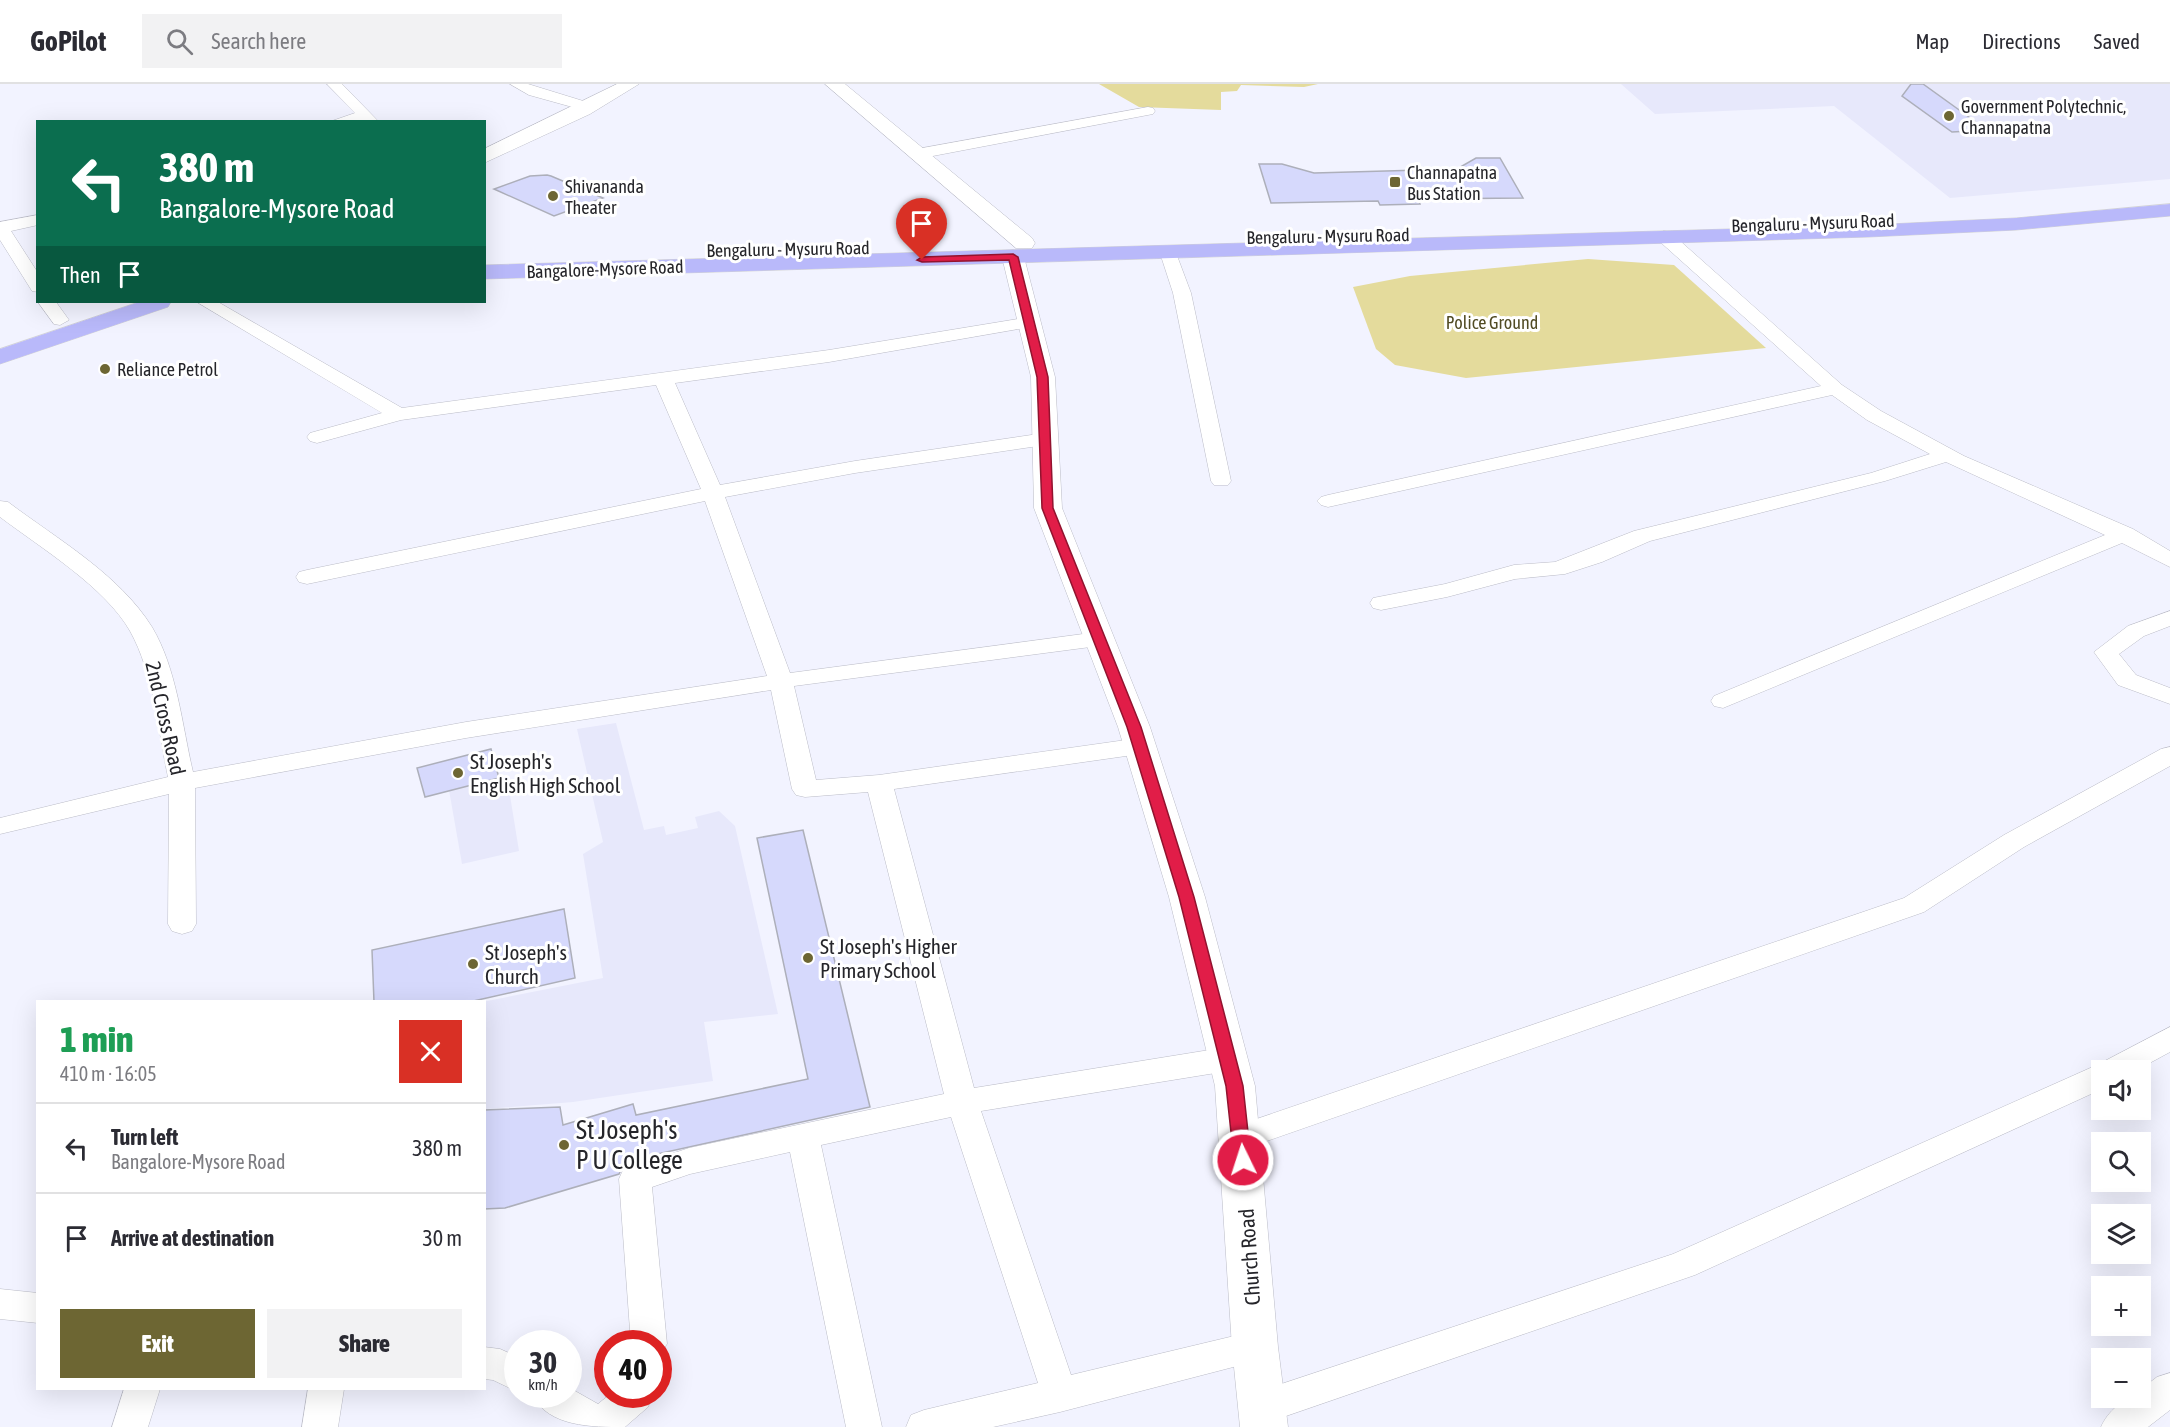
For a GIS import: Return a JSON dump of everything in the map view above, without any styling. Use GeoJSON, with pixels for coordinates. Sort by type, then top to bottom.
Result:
{"type":"FeatureCollection","features":[{"type":"Feature","properties":{"kind":"main road","name":"Bengaluru - Mysuru Road"},"geometry":{"type":"LineString","coordinates":[[486,257],[1019,250],[1603,234],[1945,218],[2170,199]]}},
{"type":"Feature","properties":{"kind":"main road","name":"Bengaluru - Mysuru Road"},"geometry":{"type":"LineString","coordinates":[[1603,234],[1664,236],[2016,224],[2170,210]]}},
{"type":"Feature","properties":{"kind":"main road","name":"Bengaluru - Mysuru Road"},"geometry":{"type":"LineString","coordinates":[[1019,250],[1168,253],[1248,244]]}},
{"type":"Feature","properties":{"kind":"main road","name":"Bangalore-Mysore Road"},"geometry":{"type":"LineString","coordinates":[[486,272],[1019,250]]}},
{"type":"Feature","properties":{"kind":"main road"},"geometry":{"type":"LineString","coordinates":[[0,342],[54,311],[108,303]]}},
{"type":"Feature","properties":{"kind":"main road"},"geometry":{"type":"LineString","coordinates":[[0,357],[156,303]]}},
{"type":"Feature","properties":{"kind":"street"},"geometry":{"type":"LineString","coordinates":[[334,84],[369,118]]}},
{"type":"Feature","properties":{"kind":"street"},"geometry":{"type":"LineString","coordinates":[[517,84],[534,92],[588,107]]}},
{"type":"Feature","properties":{"kind":"street"},"geometry":{"type":"LineString","coordinates":[[486,156],[630,84]]}},
{"type":"Feature","properties":{"kind":"street"},"geometry":{"type":"LineString","coordinates":[[834,84],[917,154],[1019,250]]}},
{"type":"Feature","properties":{"kind":"street"},"geometry":{"type":"LineString","coordinates":[[917,154],[1149,111]]}},
{"type":"Feature","properties":{"kind":"street"},"geometry":{"type":"LineString","coordinates":[[352,120],[369,118]]}},
{"type":"Feature","properties":{"kind":"street"},"geometry":{"type":"LineString","coordinates":[[36,220],[1,228],[8,256],[36,285]]}},
{"type":"Feature","properties":{"kind":"street"},"geometry":{"type":"LineString","coordinates":[[1664,236],[1835,389],[1879,420],[2008,484],[2125,534],[2170,560]]}},
{"type":"Feature","properties":{"kind":"street","name":"Church Road"},"geometry":{"type":"LineString","coordinates":[[1019,250],[1030,321],[1042,377],[1048,508],[1140,746],[1187,897],[1235,1086],[1241,1137],[1255,1347],[1264,1417]]}},
{"type":"Feature","properties":{"kind":"street"},"geometry":{"type":"LineString","coordinates":[[1168,253],[1182,293],[1221,481]]}},
{"type":"Feature","properties":{"kind":"street"},"geometry":{"type":"LineString","coordinates":[[208,303],[399,414]]}},
{"type":"Feature","properties":{"kind":"street"},"geometry":{"type":"LineString","coordinates":[[317,437],[399,414],[829,356],[1030,321]]}},
{"type":"Feature","properties":{"kind":"street"},"geometry":{"type":"LineString","coordinates":[[663,378],[713,493],[781,681],[805,789],[879,783],[1140,746]]}},
{"type":"Feature","properties":{"kind":"street"},"geometry":{"type":"LineString","coordinates":[[1328,501],[1835,389]]}},
{"type":"Feature","properties":{"kind":"street"},"geometry":{"type":"LineString","coordinates":[[307,577],[713,493],[855,467],[1045,439]]}},
{"type":"Feature","properties":{"kind":"street"},"geometry":{"type":"LineString","coordinates":[[1380,603],[1447,590],[1514,572],[1557,569],[1594,557],[1642,536],[1867,480],[1949,455]]}},
{"type":"Feature","properties":{"kind":"street","name":"2nd Cross Road"},"geometry":{"type":"LineString","coordinates":[[0,507],[103,584],[141,629],[159,674],[182,782],[182,924]]}},
{"type":"Feature","properties":{"kind":"street"},"geometry":{"type":"LineString","coordinates":[[1723,701],[2125,534]]}},
{"type":"Feature","properties":{"kind":"street"},"geometry":{"type":"LineString","coordinates":[[2170,618],[2136,631],[2106,652],[2127,680],[2170,697]]}},
{"type":"Feature","properties":{"kind":"street"},"geometry":{"type":"LineString","coordinates":[[3,826],[182,782],[466,730],[781,681],[1098,639]]}},
{"type":"Feature","properties":{"kind":"street"},"geometry":{"type":"LineString","coordinates":[[1241,1137],[1914,905],[2014,841],[2170,755]]}},
{"type":"Feature","properties":{"kind":"street"},"geometry":{"type":"LineString","coordinates":[[879,783],[962,1102],[1060,1396]]}},
{"type":"Feature","properties":{"kind":"street"},"geometry":{"type":"LineString","coordinates":[[2129,1060],[2170,1038]]}},
{"type":"Feature","properties":{"kind":"street"},"geometry":{"type":"LineString","coordinates":[[648,1330],[635,1179],[689,1161],[962,1102],[1228,1059]]}},
{"type":"Feature","properties":{"kind":"street"},"geometry":{"type":"LineString","coordinates":[[1264,1417],[1683,1265],[2091,1080]]}},
{"type":"Feature","properties":{"kind":"street"},"geometry":{"type":"LineString","coordinates":[[803,1137],[864,1427]]}},
{"type":"Feature","properties":{"kind":"street"},"geometry":{"type":"LineString","coordinates":[[0,1304],[36,1308]]}},
{"type":"Feature","properties":{"kind":"street"},"geometry":{"type":"LineString","coordinates":[[924,1427],[1060,1396],[1255,1347]]}},
{"type":"Feature","properties":{"kind":"street"},"geometry":{"type":"LineString","coordinates":[[486,1363],[504,1367]]}},
{"type":"Feature","properties":{"kind":"street"},"geometry":{"type":"LineString","coordinates":[[130,1427],[142,1390]]}},
{"type":"Feature","properties":{"kind":"street"},"geometry":{"type":"LineString","coordinates":[[320,1427],[326,1390]]}},
{"type":"Feature","properties":{"kind":"street"},"geometry":{"type":"LineString","coordinates":[[2119,1427],[2168,1394]]}},
{"type":"Feature","properties":{"kind":"street"},"geometry":{"type":"LineString","coordinates":[[572,1408],[602,1426],[621,1408]]}},
{"type":"Feature","properties":{"kind":"shaded area"},"geometry":{"type":"Polygon","coordinates":[[[1621,84],[2170,84],[2170,179],[1950,198],[1834,106],[1655,114],[1621,84]]]}},
{"type":"Feature","properties":{"kind":"shaded area"},"geometry":{"type":"Polygon","coordinates":[[[616,723],[644,830],[664,826],[666,835],[698,828],[695,817],[719,811],[735,826],[778,1014],[704,1022],[713,1081],[573,1102],[486,1109],[486,1001],[603,978],[583,854],[603,842],[577,729],[616,723]]]}},
{"type":"Feature","properties":{"kind":"shaded area"},"geometry":{"type":"Polygon","coordinates":[[[507,777],[519,851],[462,864],[449,790],[507,777]]]}},
{"type":"Feature","properties":{"kind":"green space"},"geometry":{"type":"Polygon","coordinates":[[[1099,84],[1318,84],[1304,87],[1241,85],[1237,91],[1221,92],[1221,110],[1139,107],[1099,84]]]}},
{"type":"Feature","properties":{"kind":"green space","name":"Police Ground"},"geometry":{"type":"Polygon","coordinates":[[[1588,259],[1674,265],[1766,348],[1466,378],[1395,365],[1376,349],[1353,287],[1410,276],[1588,259]]]}},
{"type":"Feature","properties":{"kind":"building"},"geometry":{"type":"Polygon","coordinates":[[[1911,84],[1923,84],[1987,130],[1952,132],[1902,96],[1911,84]]]}},
{"type":"Feature","properties":{"kind":"building","name":"Channapatna Bus Station"},"geometry":{"type":"Polygon","coordinates":[[[1476,158],[1500,158],[1523,198],[1418,199],[1420,204],[1380,205],[1378,201],[1271,203],[1259,164],[1282,164],[1314,173],[1457,169],[1476,158]]]}},
{"type":"Feature","properties":{"kind":"building","name":"Shivananda Theater"},"geometry":{"type":"Polygon","coordinates":[[[547,175],[603,198],[554,216],[494,189],[530,176],[547,175]]]}},
{"type":"Feature","properties":{"kind":"building","name":"St Joseph's English High School"},"geometry":{"type":"Polygon","coordinates":[[[491,749],[499,778],[425,797],[417,768],[491,749]]]}},
{"type":"Feature","properties":{"kind":"building"},"geometry":{"type":"Polygon","coordinates":[[[803,830],[870,1107],[648,1156],[649,1159],[622,1168],[619,1174],[505,1208],[486,1209],[486,1110],[560,1107],[563,1125],[633,1104],[636,1115],[808,1079],[757,838],[803,830]]]}},
{"type":"Feature","properties":{"kind":"building","name":"St Joseph's Church"},"geometry":{"type":"Polygon","coordinates":[[[564,909],[575,978],[478,1000],[374,1000],[372,950],[564,909]]]}},
{"type":"Feature","properties":{"kind":"place","name":"Government Polytechnic, Channapatna"},"geometry":{"type":"Point","coordinates":[1949,116]}},
{"type":"Feature","properties":{"kind":"place","name":"Channapatna Bus Station"},"geometry":{"type":"Point","coordinates":[1395,182]}},
{"type":"Feature","properties":{"kind":"place","name":"Shivananda Theater"},"geometry":{"type":"Point","coordinates":[553,196]}},
{"type":"Feature","properties":{"kind":"place","name":"Reliance Petrol"},"geometry":{"type":"Point","coordinates":[105,369]}},
{"type":"Feature","properties":{"kind":"place","name":"St Joseph's English High School"},"geometry":{"type":"Point","coordinates":[458,773]}},
{"type":"Feature","properties":{"kind":"place","name":"St Joseph's Higher Primary School"},"geometry":{"type":"Point","coordinates":[808,958]}},
{"type":"Feature","properties":{"kind":"place","name":"St Joseph's Church"},"geometry":{"type":"Point","coordinates":[473,964]}},
{"type":"Feature","properties":{"kind":"place","name":"St Joseph's P U College"},"geometry":{"type":"Point","coordinates":[564,1145]}},
{"type":"Feature","properties":{"kind":"route"},"geometry":{"type":"LineString","coordinates":[[922,260],[1013,257],[1042,377],[1048,508],[1134,727],[1187,897],[1235,1086],[1243,1160]]}}]}
